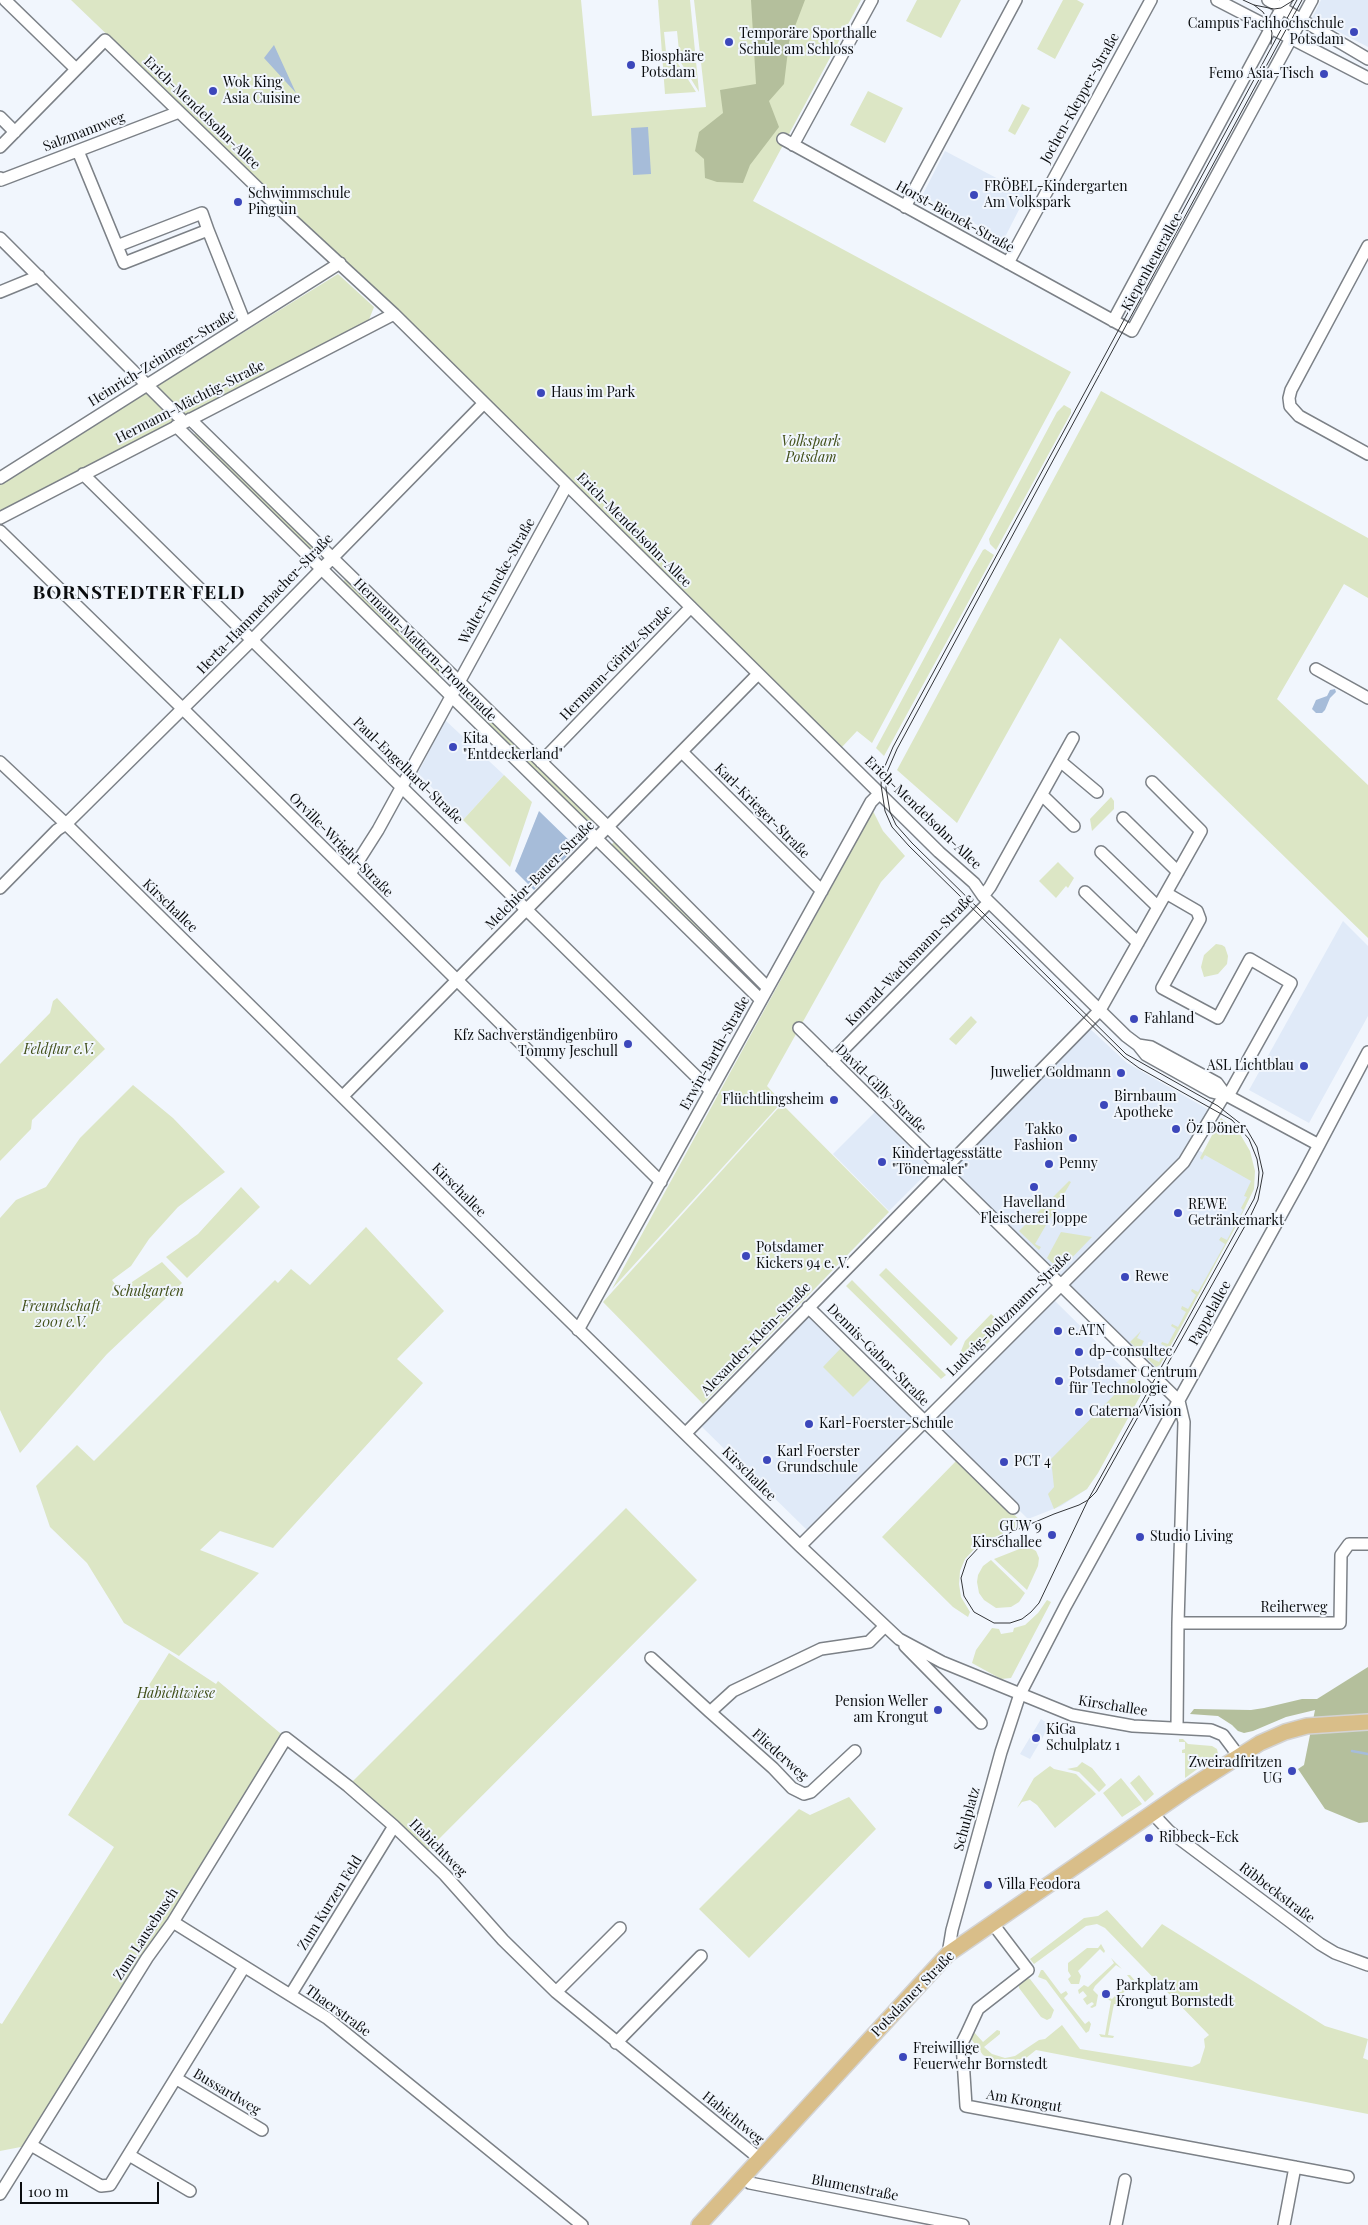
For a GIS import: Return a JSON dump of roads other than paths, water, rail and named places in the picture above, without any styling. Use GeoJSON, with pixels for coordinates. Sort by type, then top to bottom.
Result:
{"type":"FeatureCollection","features":[{"type":"Feature","properties":{"kind":"main road","name":"Potsdamer Straße"},"geometry":{"type":"LineString","coordinates":[[699,2225],[948,1954],[1238,1755],[1284,1732],[1307,1726],[1368,1722]]}},
{"type":"Feature","properties":{"kind":"street"},"geometry":{"type":"LineString","coordinates":[[0,146],[76,69],[5,0]]}},
{"type":"Feature","properties":{"kind":"street"},"geometry":{"type":"LineString","coordinates":[[793,145],[872,0]]}},
{"type":"Feature","properties":{"kind":"street"},"geometry":{"type":"LineString","coordinates":[[905,207],[1016,0]]}},
{"type":"Feature","properties":{"kind":"street","name":"Jochen-Klepper-Straße"},"geometry":{"type":"LineString","coordinates":[[1008,263],[1151,0]]}},
{"type":"Feature","properties":{"kind":"street"},"geometry":{"type":"LineString","coordinates":[[1217,0],[1368,78]]}},
{"type":"Feature","properties":{"kind":"street"},"geometry":{"type":"LineString","coordinates":[[1268,0],[1284,4],[1301,20],[1368,59]]}},
{"type":"Feature","properties":{"kind":"street","name":"Kiepenheuerallee"},"geometry":{"type":"LineString","coordinates":[[1284,4],[1113,321],[1132,331],[1312,0]]}},
{"type":"Feature","properties":{"kind":"street","name":"Erich-Mendelsohn-Allee"},"geometry":{"type":"LineString","coordinates":[[76,69],[105,40],[264,194],[394,314],[758,674],[974,884],[986,899],[1126,1036],[1138,1045],[1146,1055],[1212,1092],[1227,1095],[1319,1145]]}},
{"type":"Feature","properties":{"kind":"street","name":"Salzmannweg"},"geometry":{"type":"LineString","coordinates":[[0,178],[2,180],[179,112]]}},
{"type":"Feature","properties":{"kind":"street"},"geometry":{"type":"LineString","coordinates":[[0,117],[15,132]]}},
{"type":"Feature","properties":{"kind":"street","name":"Horst-Bienek-Straße"},"geometry":{"type":"LineString","coordinates":[[783,139],[1113,321]]}},
{"type":"Feature","properties":{"kind":"street"},"geometry":{"type":"LineString","coordinates":[[78,151],[124,263],[208,230]]}},
{"type":"Feature","properties":{"kind":"street"},"geometry":{"type":"LineString","coordinates":[[117,246],[202,213],[245,323]]}},
{"type":"Feature","properties":{"kind":"street","name":"Hermann-Mattern-Promenade"},"geometry":{"type":"LineString","coordinates":[[0,238],[183,422],[321,567],[596,840],[761,1000]]}},
{"type":"Feature","properties":{"kind":"street"},"geometry":{"type":"LineString","coordinates":[[1368,246],[1291,390],[1289,398],[1290,406],[1299,416],[1368,454]]}},
{"type":"Feature","properties":{"kind":"street","name":"Heinrich-Zeininger-Straße"},"geometry":{"type":"LineString","coordinates":[[0,478],[340,263]]}},
{"type":"Feature","properties":{"kind":"street"},"geometry":{"type":"LineString","coordinates":[[0,292],[39,276]]}},
{"type":"Feature","properties":{"kind":"street","name":"Hermann-Mächtig-Straße"},"geometry":{"type":"LineString","coordinates":[[0,518],[394,314]]}},
{"type":"Feature","properties":{"kind":"street","name":"Herta-Hammerbacher-Straße"},"geometry":{"type":"LineString","coordinates":[[0,888],[252,640],[321,567],[484,403]]}},
{"type":"Feature","properties":{"kind":"street","name":"Hermann-Mattern-Promenade"},"geometry":{"type":"LineString","coordinates":[[183,422],[331,557],[608,827],[768,988]]}},
{"type":"Feature","properties":{"kind":"street","name":"Paul-Engelhard-Straße"},"geometry":{"type":"LineString","coordinates":[[83,474],[712,1091]]}},
{"type":"Feature","properties":{"kind":"street","name":"Walter-Funcke-Straße"},"geometry":{"type":"LineString","coordinates":[[350,874],[451,697],[567,485]]}},
{"type":"Feature","properties":{"kind":"street","name":"Orville-Wright-Straße"},"geometry":{"type":"LineString","coordinates":[[0,531],[182,708],[661,1182]]}},
{"type":"Feature","properties":{"kind":"street","name":"Hermann-Göritz-Straße"},"geometry":{"type":"LineString","coordinates":[[541,762],[690,607]]}},
{"type":"Feature","properties":{"kind":"street"},"geometry":{"type":"LineString","coordinates":[[1316,669],[1368,698]]}},
{"type":"Feature","properties":{"kind":"street","name":"Melchior-Bauer-Straße"},"geometry":{"type":"LineString","coordinates":[[342,1096],[758,674]]}},
{"type":"Feature","properties":{"kind":"street","name":"Konrad-Wachsmann-Straße"},"geometry":{"type":"LineString","coordinates":[[832,1061],[986,899],[990,887],[1073,738]]}},
{"type":"Feature","properties":{"kind":"street","name":"Karl-Krieger-Straße"},"geometry":{"type":"LineString","coordinates":[[682,752],[822,891]]}},
{"type":"Feature","properties":{"kind":"street"},"geometry":{"type":"LineString","coordinates":[[1060,761],[1097,792]]}},
{"type":"Feature","properties":{"kind":"street","name":"Kirschallee"},"geometry":{"type":"LineString","coordinates":[[0,762],[66,824],[578,1330],[800,1546],[899,1639],[981,1723]]}},
{"type":"Feature","properties":{"kind":"street","name":"Alexander-Klein-Straße"},"geometry":{"type":"LineString","coordinates":[[686,1433],[1100,1010],[1201,831],[1152,782]]}},
{"type":"Feature","properties":{"kind":"street","name":"Erwin-Barth-Straße"},"geometry":{"type":"LineString","coordinates":[[578,1330],[871,802],[880,793]]}},
{"type":"Feature","properties":{"kind":"street"},"geometry":{"type":"LineString","coordinates":[[1042,795],[1074,826]]}},
{"type":"Feature","properties":{"kind":"street"},"geometry":{"type":"LineString","coordinates":[[1124,818],[1178,872]]}},
{"type":"Feature","properties":{"kind":"street"},"geometry":{"type":"LineString","coordinates":[[1101,852],[1158,907]]}},
{"type":"Feature","properties":{"kind":"street"},"geometry":{"type":"LineString","coordinates":[[1085,892],[1138,943]]}},
{"type":"Feature","properties":{"kind":"street","name":"Ludwig-Boltzmann-Straße"},"geometry":{"type":"LineString","coordinates":[[800,1546],[1059,1284],[1188,1157],[1227,1095],[1291,983],[1250,959],[1218,1018],[1162,988],[1200,919],[1197,911],[1166,893]]}},
{"type":"Feature","properties":{"kind":"street","name":"David-Gilly-Straße"},"geometry":{"type":"LineString","coordinates":[[799,1028],[1179,1401]]}},
{"type":"Feature","properties":{"kind":"street","name":"Pappelallee"},"geometry":{"type":"LineString","coordinates":[[1020,1694],[1062,1612],[1319,1145],[1368,1052]]}},
{"type":"Feature","properties":{"kind":"street","name":"Dennis-Gabor-Straße"},"geometry":{"type":"LineString","coordinates":[[808,1307],[1012,1508]]}},
{"type":"Feature","properties":{"kind":"street"},"geometry":{"type":"LineString","coordinates":[[1177,1728],[1184,1422],[1179,1401]]}},
{"type":"Feature","properties":{"kind":"street","name":"Reiherweg"},"geometry":{"type":"LineString","coordinates":[[1178,1623],[1340,1623],[1341,1555],[1350,1544],[1368,1544]]}},
{"type":"Feature","properties":{"kind":"street"},"geometry":{"type":"LineString","coordinates":[[651,1658],[710,1712],[733,1691],[821,1649],[869,1642],[885,1626]]}},
{"type":"Feature","properties":{"kind":"street","name":"Kirschallee"},"geometry":{"type":"LineString","coordinates":[[899,1639],[942,1662],[1072,1716],[1133,1726],[1217,1732],[1223,1735],[1238,1755]]}},
{"type":"Feature","properties":{"kind":"street","name":"Schulplatz"},"geometry":{"type":"LineString","coordinates":[[948,1954],[954,1924],[993,1779],[1020,1694]]}},
{"type":"Feature","properties":{"kind":"street","name":"Fliederweg"},"geometry":{"type":"LineString","coordinates":[[710,1712],[773,1768],[792,1788],[804,1794],[811,1792],[854,1752]]}},
{"type":"Feature","properties":{"kind":"street","name":"Habichtweg"},"geometry":{"type":"LineString","coordinates":[[286,1738],[348,1786],[394,1826],[445,1875],[503,1940],[556,1992],[760,2159]]}},
{"type":"Feature","properties":{"kind":"street","name":"Zum Lausebusch"},"geometry":{"type":"LineString","coordinates":[[31,2145],[147,1958],[173,1922],[286,1738]]}},
{"type":"Feature","properties":{"kind":"street","name":"Ribbeckstraße"},"geometry":{"type":"LineString","coordinates":[[1152,1813],[1169,1831],[1320,1944],[1343,1957],[1368,1965]]}},
{"type":"Feature","properties":{"kind":"street","name":"Zum Kurzen Feld"},"geometry":{"type":"LineString","coordinates":[[291,1994],[394,1826]]}},
{"type":"Feature","properties":{"kind":"street","name":"Thaerstraße"},"geometry":{"type":"LineString","coordinates":[[173,1922],[327,2018],[582,2225]]}},
{"type":"Feature","properties":{"kind":"street","name":"Am Krongut"},"geometry":{"type":"LineString","coordinates":[[993,1924],[1028,1970],[978,2009],[966,2034],[962,2043],[966,2106],[1348,2177]]}},
{"type":"Feature","properties":{"kind":"street"},"geometry":{"type":"LineString","coordinates":[[556,1992],[620,1928]]}},
{"type":"Feature","properties":{"kind":"street"},"geometry":{"type":"LineString","coordinates":[[616,2043],[701,1956]]}},
{"type":"Feature","properties":{"kind":"street"},"geometry":{"type":"LineString","coordinates":[[0,2194],[31,2145],[101,2186],[110,2185],[177,2079],[244,1967]]}},
{"type":"Feature","properties":{"kind":"street","name":"Bussardweg"},"geometry":{"type":"LineString","coordinates":[[177,2079],[262,2130]]}},
{"type":"Feature","properties":{"kind":"street"},"geometry":{"type":"LineString","coordinates":[[129,2155],[190,2191]]}},
{"type":"Feature","properties":{"kind":"street"},"geometry":{"type":"LineString","coordinates":[[1284,2225],[1295,2168]]}},
{"type":"Feature","properties":{"kind":"street","name":"Blumenstraße"},"geometry":{"type":"LineString","coordinates":[[744,2178],[750,2183],[963,2225]]}},
{"type":"Feature","properties":{"kind":"street"},"geometry":{"type":"LineString","coordinates":[[1116,2225],[1125,2180]]}},
{"type":"Feature","properties":{"kind":"water"},"geometry":{"type":"Polygon","coordinates":[[[274,45],[296,93],[264,58],[274,45]]]}},
{"type":"Feature","properties":{"kind":"water"},"geometry":{"type":"Polygon","coordinates":[[[648,127],[651,174],[633,175],[631,128],[648,127]]]}},
{"type":"Feature","properties":{"kind":"water"},"geometry":{"type":"Polygon","coordinates":[[[1335,689],[1336,692],[1330,698],[1325,710],[1322,713],[1316,713],[1312,709],[1316,700],[1327,696],[1330,690],[1335,689]]]}},
{"type":"Feature","properties":{"kind":"water"},"geometry":{"type":"Polygon","coordinates":[[[539,811],[576,847],[534,890],[515,871],[539,811]]]}},
{"type":"Feature","properties":{"kind":"waterway"},"geometry":{"type":"LineString","coordinates":[[1352,1751],[1368,1754]]}},
{"type":"Feature","properties":{"kind":"tram line"},"geometry":{"type":"LineString","coordinates":[[1243,0],[1254,5],[1274,9],[1281,8],[1294,0]]}},
{"type":"Feature","properties":{"kind":"tram line"},"geometry":{"type":"LineString","coordinates":[[1297,0],[893,747],[882,773],[881,785],[885,811],[892,827],[909,846],[1124,1057],[1139,1068],[1232,1120],[1249,1139],[1257,1159],[1259,1172],[1258,1186],[1254,1199],[1088,1500],[1039,1603],[1022,1619],[1010,1623],[994,1623],[974,1612],[964,1596],[961,1578],[967,1560],[981,1545],[1079,1505],[1088,1500],[1096,1492],[1250,1217],[1258,1200],[1263,1173],[1257,1147],[1246,1128],[1218,1106],[1126,1054],[912,843],[896,825],[890,812],[886,788],[887,772],[897,749],[1302,0]]}},
{"type":"Feature","properties":{"kind":"tram line"},"geometry":{"type":"LineString","coordinates":[[1254,5],[1263,12],[1269,22],[1272,33],[1271,44]]}},
{"type":"Feature","properties":{"kind":"place","name":"Campus Fachhochschule Potsdam"},"geometry":{"type":"Point","coordinates":[1354,32]}},
{"type":"Feature","properties":{"kind":"place","name":"Temporäre Sporthalle Schule am Schloss"},"geometry":{"type":"Point","coordinates":[729,42]}},
{"type":"Feature","properties":{"kind":"place","name":"Biosphäre Potsdam"},"geometry":{"type":"Point","coordinates":[631,65]}},
{"type":"Feature","properties":{"kind":"place","name":"Femo Asia-Tisch"},"geometry":{"type":"Point","coordinates":[1324,74]}},
{"type":"Feature","properties":{"kind":"place","name":"Wok King Asia Cuisine"},"geometry":{"type":"Point","coordinates":[213,91]}},
{"type":"Feature","properties":{"kind":"place","name":"FRÖBEL-Kindergarten Am Volkspark"},"geometry":{"type":"Point","coordinates":[974,195]}},
{"type":"Feature","properties":{"kind":"place","name":"Schwimmschule Pinguin"},"geometry":{"type":"Point","coordinates":[238,202]}},
{"type":"Feature","properties":{"kind":"place","name":"Haus im Park"},"geometry":{"type":"Point","coordinates":[541,393]}},
{"type":"Feature","properties":{"kind":"place","name":"Kita \"Entdeckerland\""},"geometry":{"type":"Point","coordinates":[453,747]}},
{"type":"Feature","properties":{"kind":"place","name":"Fahland"},"geometry":{"type":"Point","coordinates":[1134,1019]}},
{"type":"Feature","properties":{"kind":"place","name":"Kfz Sachverständigenbüro Tommy Jeschull"},"geometry":{"type":"Point","coordinates":[628,1044]}},
{"type":"Feature","properties":{"kind":"place","name":"ASL Lichtblau"},"geometry":{"type":"Point","coordinates":[1304,1066]}},
{"type":"Feature","properties":{"kind":"place","name":"Juwelier Goldmann"},"geometry":{"type":"Point","coordinates":[1121,1073]}},
{"type":"Feature","properties":{"kind":"place","name":"Flüchtlingsheim"},"geometry":{"type":"Point","coordinates":[834,1100]}},
{"type":"Feature","properties":{"kind":"place","name":"Birnbaum Apotheke"},"geometry":{"type":"Point","coordinates":[1104,1105]}},
{"type":"Feature","properties":{"kind":"place","name":"Öz Döner"},"geometry":{"type":"Point","coordinates":[1176,1129]}},
{"type":"Feature","properties":{"kind":"place","name":"Takko Fashion"},"geometry":{"type":"Point","coordinates":[1073,1138]}},
{"type":"Feature","properties":{"kind":"place","name":"Kindertagesstätte \"Tönemaler\""},"geometry":{"type":"Point","coordinates":[882,1162]}},
{"type":"Feature","properties":{"kind":"place","name":"Penny"},"geometry":{"type":"Point","coordinates":[1049,1164]}},
{"type":"Feature","properties":{"kind":"place","name":"Havelland Fleischerei Joppe"},"geometry":{"type":"Point","coordinates":[1034,1187]}},
{"type":"Feature","properties":{"kind":"place","name":"REWE Getränkemarkt"},"geometry":{"type":"Point","coordinates":[1178,1213]}},
{"type":"Feature","properties":{"kind":"place","name":"Potsdamer Kickers 94 e. V."},"geometry":{"type":"Point","coordinates":[746,1256]}},
{"type":"Feature","properties":{"kind":"place","name":"Rewe"},"geometry":{"type":"Point","coordinates":[1125,1277]}},
{"type":"Feature","properties":{"kind":"place","name":"e.ATN"},"geometry":{"type":"Point","coordinates":[1058,1331]}},
{"type":"Feature","properties":{"kind":"place","name":"dp-consultec"},"geometry":{"type":"Point","coordinates":[1079,1352]}},
{"type":"Feature","properties":{"kind":"place","name":"Potsdamer Centrum für Technologie"},"geometry":{"type":"Point","coordinates":[1059,1381]}},
{"type":"Feature","properties":{"kind":"place","name":"Caterna Vision"},"geometry":{"type":"Point","coordinates":[1079,1412]}},
{"type":"Feature","properties":{"kind":"place","name":"Karl-Foerster-Schule"},"geometry":{"type":"Point","coordinates":[809,1424]}},
{"type":"Feature","properties":{"kind":"place","name":"Karl Foerster Grundschule"},"geometry":{"type":"Point","coordinates":[767,1460]}},
{"type":"Feature","properties":{"kind":"place","name":"PCT 4"},"geometry":{"type":"Point","coordinates":[1004,1462]}},
{"type":"Feature","properties":{"kind":"place","name":"GUW 9 Kirschallee"},"geometry":{"type":"Point","coordinates":[1052,1535]}},
{"type":"Feature","properties":{"kind":"place","name":"Studio Living"},"geometry":{"type":"Point","coordinates":[1140,1537]}},
{"type":"Feature","properties":{"kind":"place","name":"Pension Weller am Krongut"},"geometry":{"type":"Point","coordinates":[938,1710]}},
{"type":"Feature","properties":{"kind":"place","name":"KiGa Schulplatz 1"},"geometry":{"type":"Point","coordinates":[1036,1738]}},
{"type":"Feature","properties":{"kind":"place","name":"Zweiradfritzen UG"},"geometry":{"type":"Point","coordinates":[1292,1771]}},
{"type":"Feature","properties":{"kind":"place","name":"Ribbeck-Eck"},"geometry":{"type":"Point","coordinates":[1149,1838]}},
{"type":"Feature","properties":{"kind":"place","name":"Villa Feodora"},"geometry":{"type":"Point","coordinates":[988,1885]}},
{"type":"Feature","properties":{"kind":"place","name":"Parkplatz am Krongut Bornstedt"},"geometry":{"type":"Point","coordinates":[1106,1994]}},
{"type":"Feature","properties":{"kind":"place","name":"Freiwillige Feuerwehr Bornstedt"},"geometry":{"type":"Point","coordinates":[903,2057]}},
{"type":"Feature","properties":{"kind":"district","name":"BORNSTEDTER FELD"},"geometry":{"type":"Point","coordinates":[139,593]}},
{"type":"Feature","properties":{"kind":"park label","name":"Volkspark Potsdam"},"geometry":{"type":"Point","coordinates":[811,450]}},
{"type":"Feature","properties":{"kind":"park label","name":"Feldflur e.V."},"geometry":{"type":"Point","coordinates":[59,1050]}},
{"type":"Feature","properties":{"kind":"park label","name":"Schulgarten"},"geometry":{"type":"Point","coordinates":[148,1292]}},
{"type":"Feature","properties":{"kind":"park label","name":"Freundschaft 2001 e.V."},"geometry":{"type":"Point","coordinates":[61,1315]}},
{"type":"Feature","properties":{"kind":"park label","name":"Habichtwiese"},"geometry":{"type":"Point","coordinates":[176,1694]}}]}
